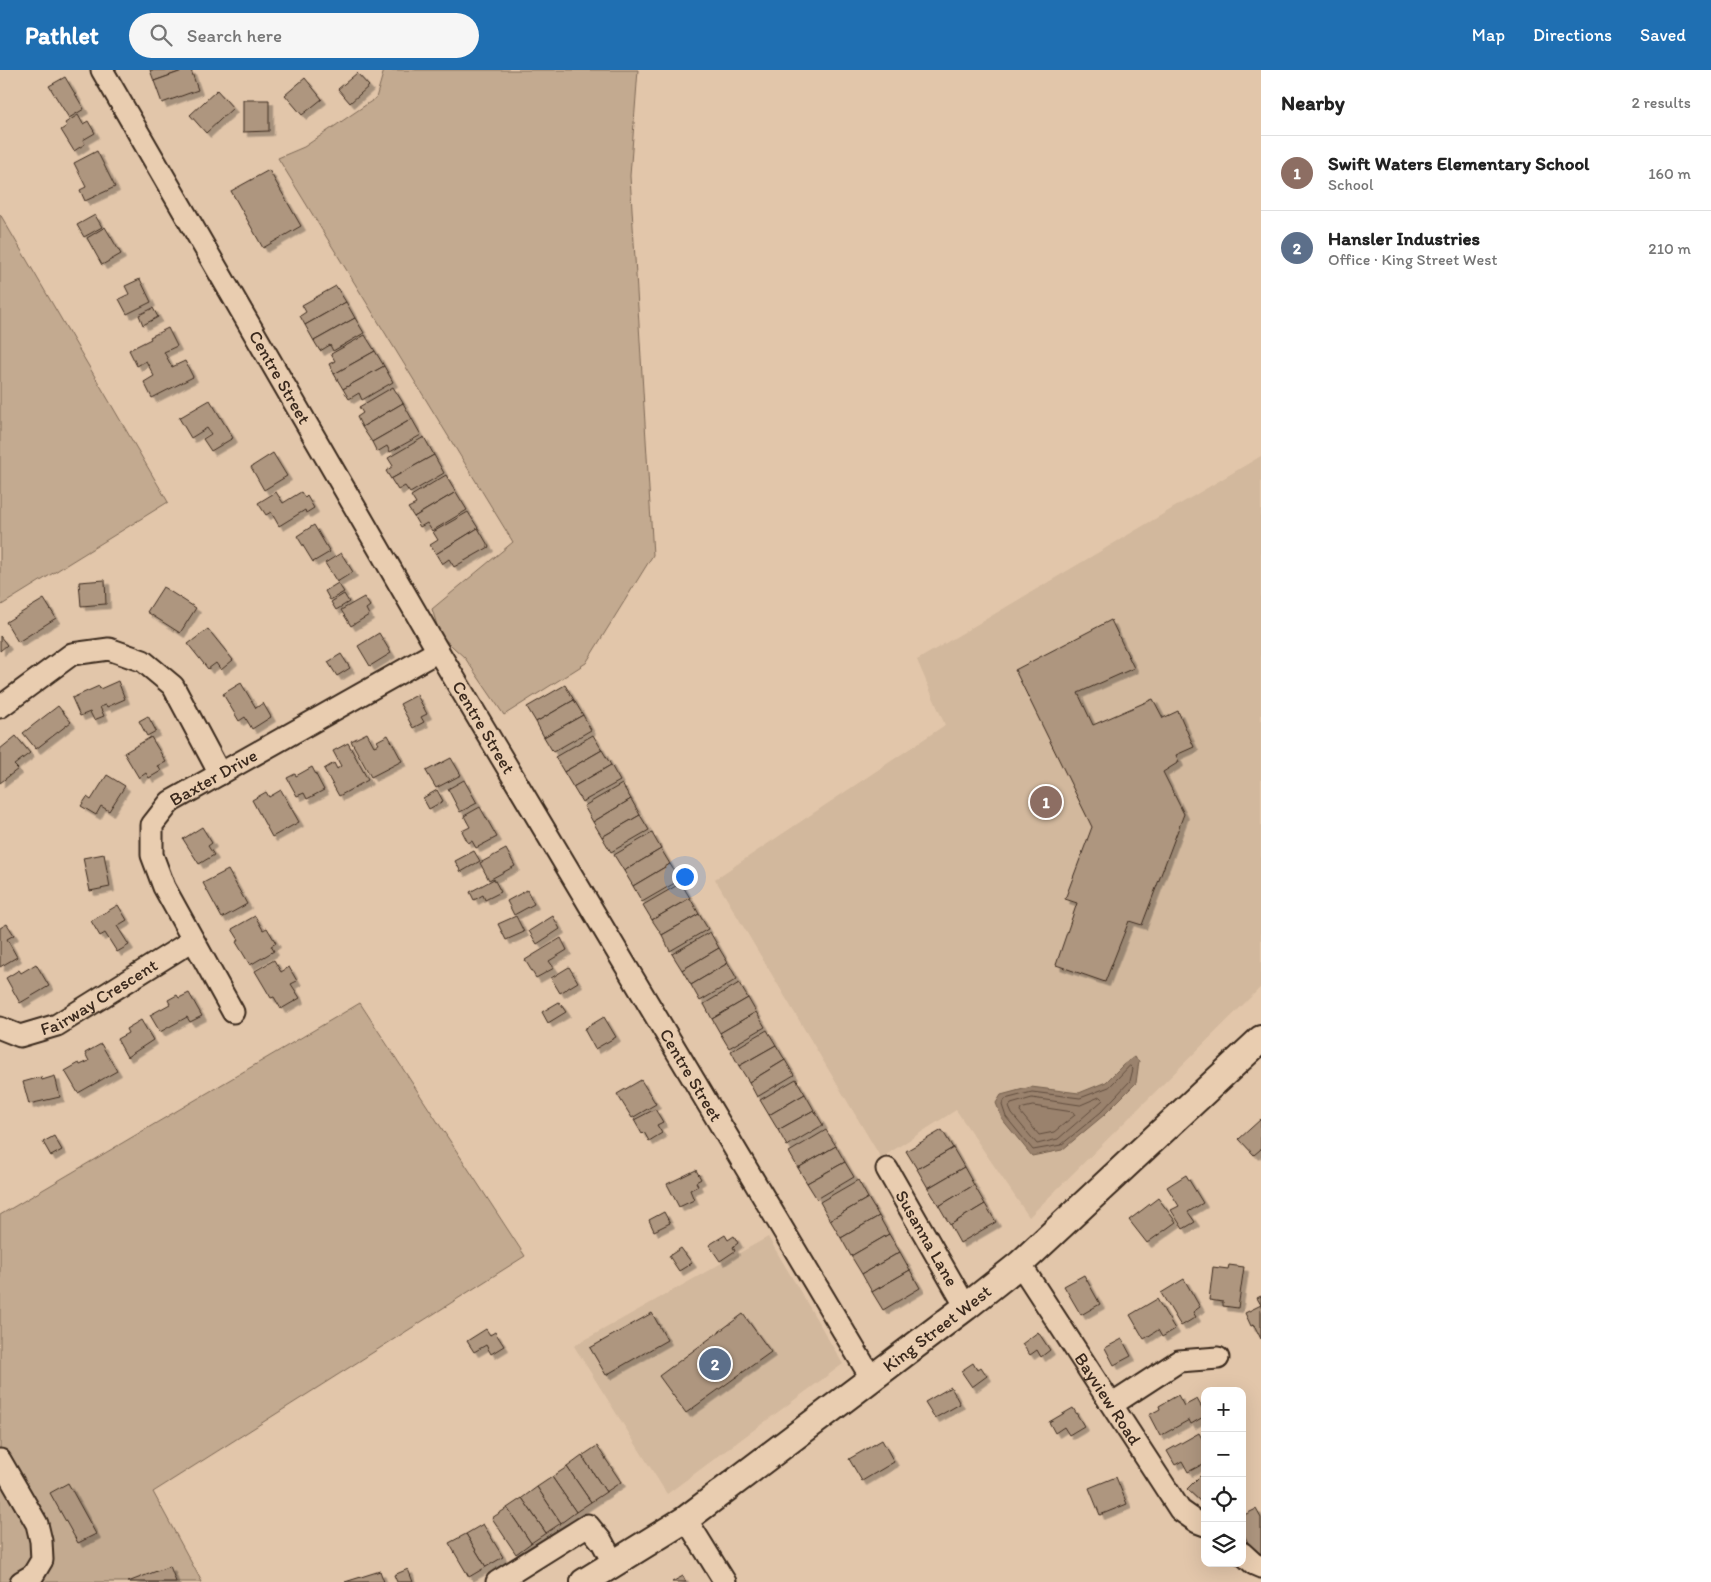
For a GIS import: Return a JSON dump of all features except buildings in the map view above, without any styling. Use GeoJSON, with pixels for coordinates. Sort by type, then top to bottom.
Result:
{"type":"FeatureCollection","features":[{"type":"Feature","properties":{"kind":"main road","name":"King Street West"},"geometry":{"type":"LineString","coordinates":[[584,1582],[686,1519],[872,1379],[1020,1264],[1261,1038]]}},
{"type":"Feature","properties":{"kind":"street","name":"Centre Street"},"geometry":{"type":"LineString","coordinates":[[102,70],[438,651],[872,1379]]}},
{"type":"Feature","properties":{"kind":"street"},"geometry":{"type":"LineString","coordinates":[[0,707],[72,654],[109,650],[143,661],[173,686],[220,774]]}},
{"type":"Feature","properties":{"kind":"street","name":"Baxter Drive"},"geometry":{"type":"LineString","coordinates":[[233,1012],[164,887],[152,855],[152,825],[170,802],[438,651]]}},
{"type":"Feature","properties":{"kind":"street","name":"Fairway Crescent"},"geometry":{"type":"LineString","coordinates":[[0,1028],[20,1036],[57,1025],[193,940]]}},
{"type":"Feature","properties":{"kind":"street","name":"Susanna Lane"},"geometry":{"type":"LineString","coordinates":[[887,1169],[966,1307]]}},
{"type":"Feature","properties":{"kind":"street","name":"Bayview Road"},"geometry":{"type":"LineString","coordinates":[[1020,1264],[1113,1404],[1180,1510],[1201,1523]]}},
{"type":"Feature","properties":{"kind":"street"},"geometry":{"type":"LineString","coordinates":[[1113,1404],[1179,1361],[1218,1358]]}},
{"type":"Feature","properties":{"kind":"street"},"geometry":{"type":"LineString","coordinates":[[0,1460],[37,1524],[41,1541],[42,1560],[33,1575],[21,1582]]}},
{"type":"Feature","properties":{"kind":"street"},"geometry":{"type":"LineString","coordinates":[[686,1519],[725,1582]]}},
{"type":"Feature","properties":{"kind":"street"},"geometry":{"type":"LineString","coordinates":[[497,1582],[588,1525],[602,1542],[614,1564]]}},
{"type":"Feature","properties":{"kind":"street"},"geometry":{"type":"LineString","coordinates":[[1246,1557],[1254,1564],[1261,1567]]}},
{"type":"Feature","properties":{"kind":"shaded area"},"geometry":{"type":"Polygon","coordinates":[[[384,70],[638,70],[630,176],[653,555],[586,663],[504,715],[465,658],[440,635],[432,609],[513,542],[278,158],[304,147],[376,98],[384,70]]]}},
{"type":"Feature","properties":{"kind":"shaded area"},"geometry":{"type":"Polygon","coordinates":[[[0,214],[168,502],[0,606],[0,214]]]}},
{"type":"Feature","properties":{"kind":"shaded area"},"geometry":{"type":"Polygon","coordinates":[[[1261,456],[1261,987],[1029,1217],[956,1110],[881,1158],[715,879],[945,725],[917,660],[1261,456]]]}},
{"type":"Feature","properties":{"kind":"shaded area"},"geometry":{"type":"Polygon","coordinates":[[[360,1003],[525,1256],[153,1492],[202,1582],[0,1582],[0,1215],[360,1003]]]}},
{"type":"Feature","properties":{"kind":"shaded area"},"geometry":{"type":"Polygon","coordinates":[[[768,1237],[843,1364],[667,1494],[574,1346],[768,1237]]]}},
{"type":"Feature","properties":{"kind":"water"},"geometry":{"type":"Polygon","coordinates":[[[1134,1057],[1139,1061],[1136,1083],[1104,1115],[1062,1150],[1032,1156],[1002,1119],[996,1103],[1001,1095],[1031,1087],[1079,1093],[1106,1082],[1134,1057]]]}},
{"type":"Feature","properties":{"kind":"place","name":"Swift Waters Elementary School"},"geometry":{"type":"Point","coordinates":[1046,802]}},
{"type":"Feature","properties":{"kind":"place","name":"Hansler Industries"},"geometry":{"type":"Point","coordinates":[715,1364]}}]}
